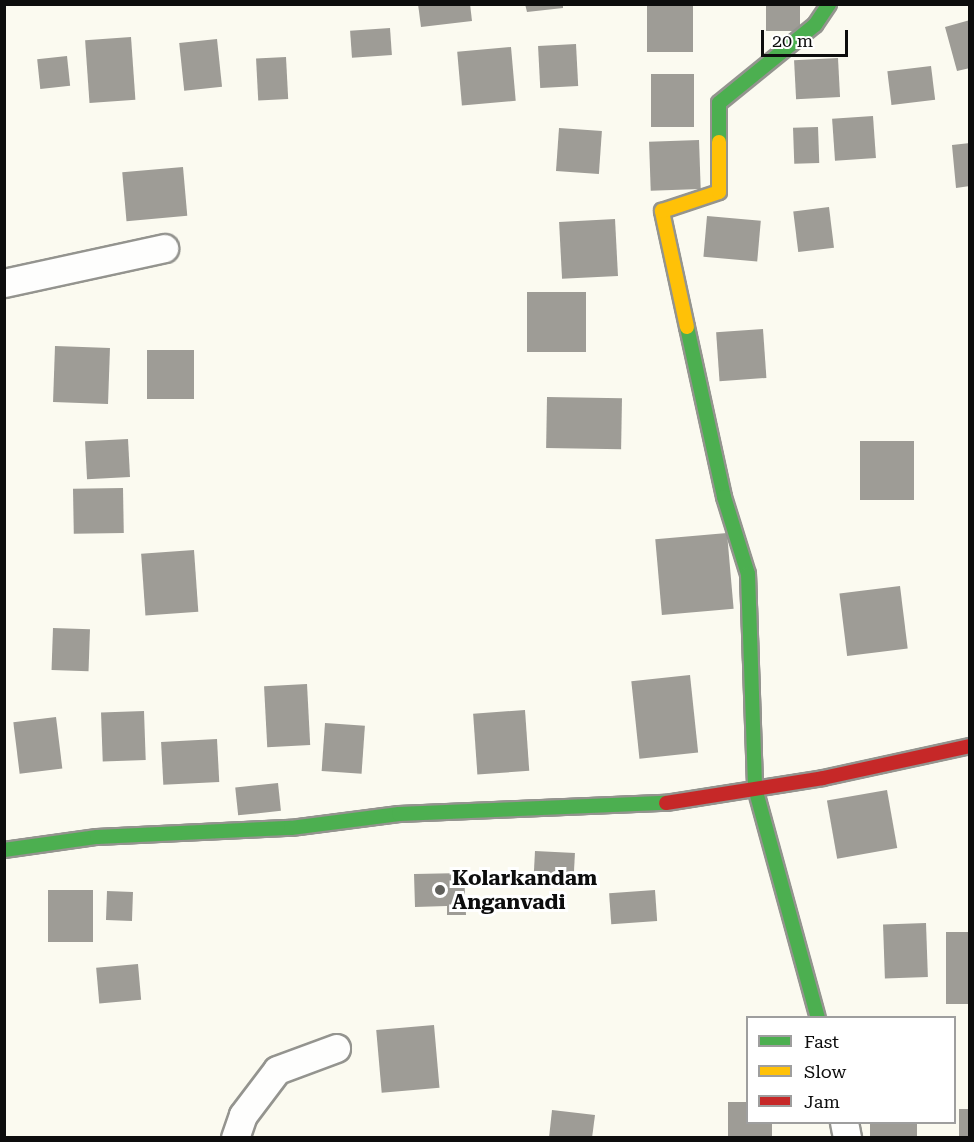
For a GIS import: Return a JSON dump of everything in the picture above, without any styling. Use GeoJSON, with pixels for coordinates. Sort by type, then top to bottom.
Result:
{"type":"FeatureCollection","features":[{"type":"Feature","properties":{"kind":"street"},"geometry":{"type":"LineString","coordinates":[[818,1016],[755,788],[748,574],[724,497],[662,211],[719,192],[719,103],[815,25],[829,4]]}},
{"type":"Feature","properties":{"kind":"street"},"geometry":{"type":"LineString","coordinates":[[4,283],[164,248]]}},
{"type":"Feature","properties":{"kind":"street"},"geometry":{"type":"LineString","coordinates":[[4,850],[97,837],[291,828],[399,814],[663,803],[755,788],[969,746]]}},
{"type":"Feature","properties":{"kind":"street"},"geometry":{"type":"LineString","coordinates":[[235,1137],[243,1115],[277,1070],[336,1048]]}},
{"type":"Feature","properties":{"kind":"building"},"geometry":{"type":"Polygon","coordinates":[[[418,4],[470,4],[472,21],[421,27],[418,4]]]}},
{"type":"Feature","properties":{"kind":"building"},"geometry":{"type":"Polygon","coordinates":[[[525,4],[563,4],[563,8],[527,12],[525,4]]]}},
{"type":"Feature","properties":{"kind":"building"},"geometry":{"type":"Polygon","coordinates":[[[647,4],[693,4],[693,52],[647,52],[647,4]]]}},
{"type":"Feature","properties":{"kind":"building"},"geometry":{"type":"Polygon","coordinates":[[[766,4],[800,4],[800,31],[766,31],[766,4]]]}},
{"type":"Feature","properties":{"kind":"building"},"geometry":{"type":"Polygon","coordinates":[[[970,20],[970,68],[957,71],[945,27],[970,20]]]}},
{"type":"Feature","properties":{"kind":"building"},"geometry":{"type":"Polygon","coordinates":[[[390,28],[392,55],[352,58],[350,31],[390,28]]]}},
{"type":"Feature","properties":{"kind":"building"},"geometry":{"type":"Polygon","coordinates":[[[131,37],[135,100],[90,103],[85,40],[131,37]]]}},
{"type":"Feature","properties":{"kind":"building"},"geometry":{"type":"Polygon","coordinates":[[[217,39],[222,87],[184,91],[179,43],[217,39]]]}},
{"type":"Feature","properties":{"kind":"building"},"geometry":{"type":"Polygon","coordinates":[[[576,44],[578,86],[540,88],[538,46],[576,44]]]}},
{"type":"Feature","properties":{"kind":"building"},"geometry":{"type":"Polygon","coordinates":[[[511,47],[516,101],[462,106],[457,52],[511,47]]]}},
{"type":"Feature","properties":{"kind":"building"},"geometry":{"type":"Polygon","coordinates":[[[67,56],[70,86],[40,89],[37,59],[67,56]]]}},
{"type":"Feature","properties":{"kind":"building"},"geometry":{"type":"Polygon","coordinates":[[[286,57],[288,99],[258,101],[256,59],[286,57]]]}},
{"type":"Feature","properties":{"kind":"building"},"geometry":{"type":"Polygon","coordinates":[[[838,58],[840,97],[796,99],[794,60],[838,58]]]}},
{"type":"Feature","properties":{"kind":"building"},"geometry":{"type":"Polygon","coordinates":[[[931,66],[935,100],[891,105],[887,71],[931,66]]]}},
{"type":"Feature","properties":{"kind":"building"},"geometry":{"type":"Polygon","coordinates":[[[651,74],[694,74],[694,127],[651,127],[651,74]]]}},
{"type":"Feature","properties":{"kind":"building"},"geometry":{"type":"Polygon","coordinates":[[[873,116],[876,158],[835,161],[832,119],[873,116]]]}},
{"type":"Feature","properties":{"kind":"building"},"geometry":{"type":"Polygon","coordinates":[[[818,127],[819,163],[794,164],[793,128],[818,127]]]}},
{"type":"Feature","properties":{"kind":"building"},"geometry":{"type":"Polygon","coordinates":[[[559,128],[602,131],[599,174],[556,171],[559,128]]]}},
{"type":"Feature","properties":{"kind":"building"},"geometry":{"type":"Polygon","coordinates":[[[699,140],[701,189],[651,191],[649,142],[699,140]]]}},
{"type":"Feature","properties":{"kind":"building"},"geometry":{"type":"Polygon","coordinates":[[[970,143],[970,186],[956,188],[952,145],[970,143]]]}},
{"type":"Feature","properties":{"kind":"building"},"geometry":{"type":"Polygon","coordinates":[[[183,167],[187,216],[127,221],[122,172],[183,167]]]}},
{"type":"Feature","properties":{"kind":"building"},"geometry":{"type":"Polygon","coordinates":[[[829,207],[834,248],[798,252],[793,211],[829,207]]]}},
{"type":"Feature","properties":{"kind":"building"},"geometry":{"type":"Polygon","coordinates":[[[707,216],[761,221],[757,262],[703,257],[707,216]]]}},
{"type":"Feature","properties":{"kind":"building"},"geometry":{"type":"Polygon","coordinates":[[[615,219],[618,276],[562,279],[559,222],[615,219]]]}},
{"type":"Feature","properties":{"kind":"building"},"geometry":{"type":"Polygon","coordinates":[[[527,292],[586,292],[586,352],[527,352],[527,292]]]}},
{"type":"Feature","properties":{"kind":"building"},"geometry":{"type":"Polygon","coordinates":[[[763,329],[766,378],[720,381],[716,332],[763,329]]]}},
{"type":"Feature","properties":{"kind":"building"},"geometry":{"type":"Polygon","coordinates":[[[55,346],[110,348],[108,404],[53,402],[55,346]]]}},
{"type":"Feature","properties":{"kind":"building"},"geometry":{"type":"Polygon","coordinates":[[[147,350],[194,350],[194,399],[147,399],[147,350]]]}},
{"type":"Feature","properties":{"kind":"building"},"geometry":{"type":"Polygon","coordinates":[[[547,397],[622,398],[621,449],[546,448],[547,397]]]}},
{"type":"Feature","properties":{"kind":"building"},"geometry":{"type":"Polygon","coordinates":[[[128,439],[130,477],[87,479],[85,441],[128,439]]]}},
{"type":"Feature","properties":{"kind":"building"},"geometry":{"type":"Polygon","coordinates":[[[860,441],[914,441],[914,500],[860,500],[860,441]]]}},
{"type":"Feature","properties":{"kind":"building"},"geometry":{"type":"Polygon","coordinates":[[[123,488],[124,533],[74,534],[73,489],[123,488]]]}},
{"type":"Feature","properties":{"kind":"building"},"geometry":{"type":"Polygon","coordinates":[[[727,533],[734,609],[662,615],[655,539],[727,533]]]}},
{"type":"Feature","properties":{"kind":"building"},"geometry":{"type":"Polygon","coordinates":[[[194,550],[198,612],[145,616],[141,554],[194,550]]]}},
{"type":"Feature","properties":{"kind":"building"},"geometry":{"type":"Polygon","coordinates":[[[900,586],[908,649],[847,656],[839,593],[900,586]]]}},
{"type":"Feature","properties":{"kind":"building"},"geometry":{"type":"Polygon","coordinates":[[[53,628],[90,629],[89,671],[52,670],[53,628]]]}},
{"type":"Feature","properties":{"kind":"building"},"geometry":{"type":"Polygon","coordinates":[[[690,675],[698,753],[639,759],[631,681],[690,675]]]}},
{"type":"Feature","properties":{"kind":"building"},"geometry":{"type":"Polygon","coordinates":[[[307,684],[310,745],[267,747],[264,686],[307,684]]]}},
{"type":"Feature","properties":{"kind":"building"},"geometry":{"type":"Polygon","coordinates":[[[525,710],[529,771],[477,774],[473,714],[525,710]]]}},
{"type":"Feature","properties":{"kind":"building"},"geometry":{"type":"Polygon","coordinates":[[[144,711],[146,760],[103,761],[101,713],[144,711]]]}},
{"type":"Feature","properties":{"kind":"building"},"geometry":{"type":"Polygon","coordinates":[[[56,717],[62,769],[20,774],[13,722],[56,717]]]}},
{"type":"Feature","properties":{"kind":"building"},"geometry":{"type":"Polygon","coordinates":[[[325,723],[365,726],[362,774],[322,771],[325,723]]]}},
{"type":"Feature","properties":{"kind":"building"},"geometry":{"type":"Polygon","coordinates":[[[217,739],[219,782],[163,785],[161,742],[217,739]]]}},
{"type":"Feature","properties":{"kind":"building"},"geometry":{"type":"Polygon","coordinates":[[[278,783],[281,811],[238,815],[235,787],[278,783]]]}},
{"type":"Feature","properties":{"kind":"building"},"geometry":{"type":"Polygon","coordinates":[[[887,790],[897,848],[837,859],[827,801],[887,790]]]}},
{"type":"Feature","properties":{"kind":"building"},"geometry":{"type":"Polygon","coordinates":[[[535,851],[575,853],[573,887],[533,885],[535,851]]]}},
{"type":"Feature","properties":{"kind":"building","name":"Kolarkandam Anganvadi"},"geometry":{"type":"Polygon","coordinates":[[[464,873],[466,915],[447,915],[447,906],[415,907],[414,874],[464,873]]]}},
{"type":"Feature","properties":{"kind":"building"},"geometry":{"type":"Polygon","coordinates":[[[48,890],[93,890],[93,942],[48,942],[48,890]]]}},
{"type":"Feature","properties":{"kind":"building"},"geometry":{"type":"Polygon","coordinates":[[[655,890],[657,921],[611,924],[609,893],[655,890]]]}},
{"type":"Feature","properties":{"kind":"building"},"geometry":{"type":"Polygon","coordinates":[[[107,891],[133,892],[132,921],[106,920],[107,891]]]}},
{"type":"Feature","properties":{"kind":"building"},"geometry":{"type":"Polygon","coordinates":[[[926,923],[928,977],[885,978],[883,925],[926,923]]]}},
{"type":"Feature","properties":{"kind":"building"},"geometry":{"type":"Polygon","coordinates":[[[946,932],[970,932],[970,1004],[946,1004],[946,932]]]}},
{"type":"Feature","properties":{"kind":"building"},"geometry":{"type":"Polygon","coordinates":[[[138,964],[141,1000],[99,1004],[96,968],[138,964]]]}},
{"type":"Feature","properties":{"kind":"building"},"geometry":{"type":"Polygon","coordinates":[[[434,1025],[439,1088],[382,1093],[376,1030],[434,1025]]]}},
{"type":"Feature","properties":{"kind":"building"},"geometry":{"type":"Polygon","coordinates":[[[728,1102],[746,1102],[746,1124],[772,1124],[772,1138],[728,1138],[728,1102]]]}},
{"type":"Feature","properties":{"kind":"building"},"geometry":{"type":"Polygon","coordinates":[[[959,1109],[970,1109],[970,1138],[959,1138],[959,1109]]]}},
{"type":"Feature","properties":{"kind":"building"},"geometry":{"type":"Polygon","coordinates":[[[552,1110],[595,1115],[592,1138],[549,1138],[552,1110]]]}},
{"type":"Feature","properties":{"kind":"building"},"geometry":{"type":"Polygon","coordinates":[[[870,1124],[917,1124],[917,1138],[870,1138],[870,1124]]]}},
{"type":"Feature","properties":{"kind":"traffic: fast"},"geometry":{"type":"LineString","coordinates":[[719,142],[719,103],[815,25],[829,4]]}},
{"type":"Feature","properties":{"kind":"traffic: fast"},"geometry":{"type":"LineString","coordinates":[[687,327],[724,497],[748,574],[755,788],[817,1016]]}},
{"type":"Feature","properties":{"kind":"traffic: fast"},"geometry":{"type":"LineString","coordinates":[[4,850],[97,837],[291,828],[399,814],[666,803]]}},
{"type":"Feature","properties":{"kind":"traffic: slow"},"geometry":{"type":"LineString","coordinates":[[687,327],[662,211],[719,192],[719,142]]}},
{"type":"Feature","properties":{"kind":"traffic: jam"},"geometry":{"type":"LineString","coordinates":[[666,803],[823,778],[970,746]]}},
{"type":"Feature","properties":{"kind":"place","name":"Kolarkandam Anganvadi"},"geometry":{"type":"Point","coordinates":[440,890]}}]}
